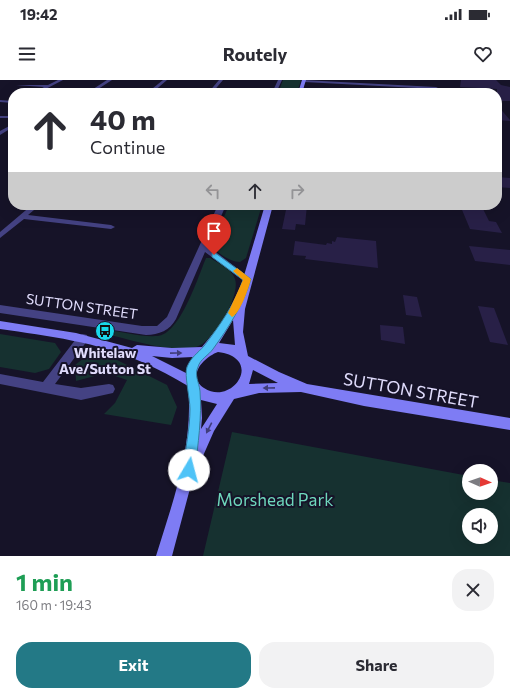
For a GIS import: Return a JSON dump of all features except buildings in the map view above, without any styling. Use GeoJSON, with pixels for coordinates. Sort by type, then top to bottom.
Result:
{"type":"FeatureCollection","features":[{"type":"Feature","properties":{"kind":"main road"},"geometry":{"type":"LineString","coordinates":[[0,325],[83,338],[123,349],[160,363],[193,384],[201,393],[208,396],[219,398],[231,394],[241,388],[246,380],[248,372],[240,345],[238,330],[239,311],[268,210]]}},
{"type":"Feature","properties":{"kind":"main road"},"geometry":{"type":"LineString","coordinates":[[189,470],[196,418],[191,373],[193,366],[198,357],[205,351],[228,321],[244,290]]}},
{"type":"Feature","properties":{"kind":"main road"},"geometry":{"type":"LineString","coordinates":[[123,349],[172,353],[205,351],[218,347],[227,348],[238,352],[245,359]]}},
{"type":"Feature","properties":{"kind":"main road","name":"SUTTON STREET"},"geometry":{"type":"LineString","coordinates":[[245,359],[275,376],[306,388],[364,400],[510,424]]}},
{"type":"Feature","properties":{"kind":"main road","name":"SUTTON STREET"},"geometry":{"type":"LineString","coordinates":[[231,394],[260,388],[306,388]]}},
{"type":"Feature","properties":{"kind":"main road"},"geometry":{"type":"LineString","coordinates":[[164,556],[189,470],[209,426],[231,394]]}},
{"type":"Feature","properties":{"kind":"street"},"geometry":{"type":"LineString","coordinates":[[44,88],[61,80]]}},
{"type":"Feature","properties":{"kind":"street"},"geometry":{"type":"LineString","coordinates":[[97,88],[110,80]]}},
{"type":"Feature","properties":{"kind":"street"},"geometry":{"type":"LineString","coordinates":[[155,88],[165,80]]}},
{"type":"Feature","properties":{"kind":"street"},"geometry":{"type":"LineString","coordinates":[[214,88],[221,80]]}},
{"type":"Feature","properties":{"kind":"street"},"geometry":{"type":"LineString","coordinates":[[304,81],[436,88]]}},
{"type":"Feature","properties":{"kind":"street"},"geometry":{"type":"LineString","coordinates":[[18,85],[48,86]]}},
{"type":"Feature","properties":{"kind":"street"},"geometry":{"type":"LineString","coordinates":[[0,236],[30,210]]}},
{"type":"Feature","properties":{"kind":"street"},"geometry":{"type":"LineString","coordinates":[[220,210],[203,247],[247,279]]}},
{"type":"Feature","properties":{"kind":"street"},"geometry":{"type":"LineString","coordinates":[[22,217],[111,227]]}},
{"type":"Feature","properties":{"kind":"street","name":"SUTTON STREET"},"geometry":{"type":"LineString","coordinates":[[0,309],[142,330],[160,329],[171,319],[203,247]]}},
{"type":"Feature","properties":{"kind":"street"},"geometry":{"type":"LineString","coordinates":[[46,387],[83,338]]}},
{"type":"Feature","properties":{"kind":"street"},"geometry":{"type":"LineString","coordinates":[[0,379],[81,394],[109,389]]}},
{"type":"Feature","properties":{"kind":"green space"},"geometry":{"type":"Polygon","coordinates":[[[283,80],[301,80],[299,88],[280,88],[283,80]]]}},
{"type":"Feature","properties":{"kind":"green space"},"geometry":{"type":"Polygon","coordinates":[[[227,210],[260,210],[246,258],[240,262],[236,262],[224,256],[212,245],[227,210]]]}},
{"type":"Feature","properties":{"kind":"green space"},"geometry":{"type":"Polygon","coordinates":[[[206,258],[210,258],[231,272],[235,279],[236,287],[230,307],[224,318],[203,344],[196,347],[185,348],[163,347],[106,334],[108,330],[151,336],[157,336],[165,333],[181,316],[206,258]]]}},
{"type":"Feature","properties":{"kind":"green space"},"geometry":{"type":"Polygon","coordinates":[[[0,334],[55,343],[61,352],[49,369],[35,373],[0,367],[0,334]]]}},
{"type":"Feature","properties":{"kind":"green space"},"geometry":{"type":"Polygon","coordinates":[[[88,355],[117,360],[167,385],[177,407],[171,425],[104,414],[115,403],[127,380],[106,373],[76,381],[75,365],[88,355]]]}},
{"type":"Feature","properties":{"kind":"green space","name":"Morshead Park"},"geometry":{"type":"Polygon","coordinates":[[[232,432],[462,475],[462,500],[498,500],[498,481],[510,483],[510,556],[203,556],[232,432]]]}},
{"type":"Feature","properties":{"kind":"slow traffic"},"geometry":{"type":"LineString","coordinates":[[232,313],[244,290],[247,279],[237,271]]}},
{"type":"Feature","properties":{"kind":"place","name":"Whitelaw Ave/Sutton St"},"geometry":{"type":"Point","coordinates":[105,331]}},
{"type":"Feature","properties":{"kind":"route"},"geometry":{"type":"LineString","coordinates":[[189,470],[196,410],[194,385],[191,378],[192,368],[200,355],[206,351],[228,321],[244,290],[247,279],[214,255]]}}]}
